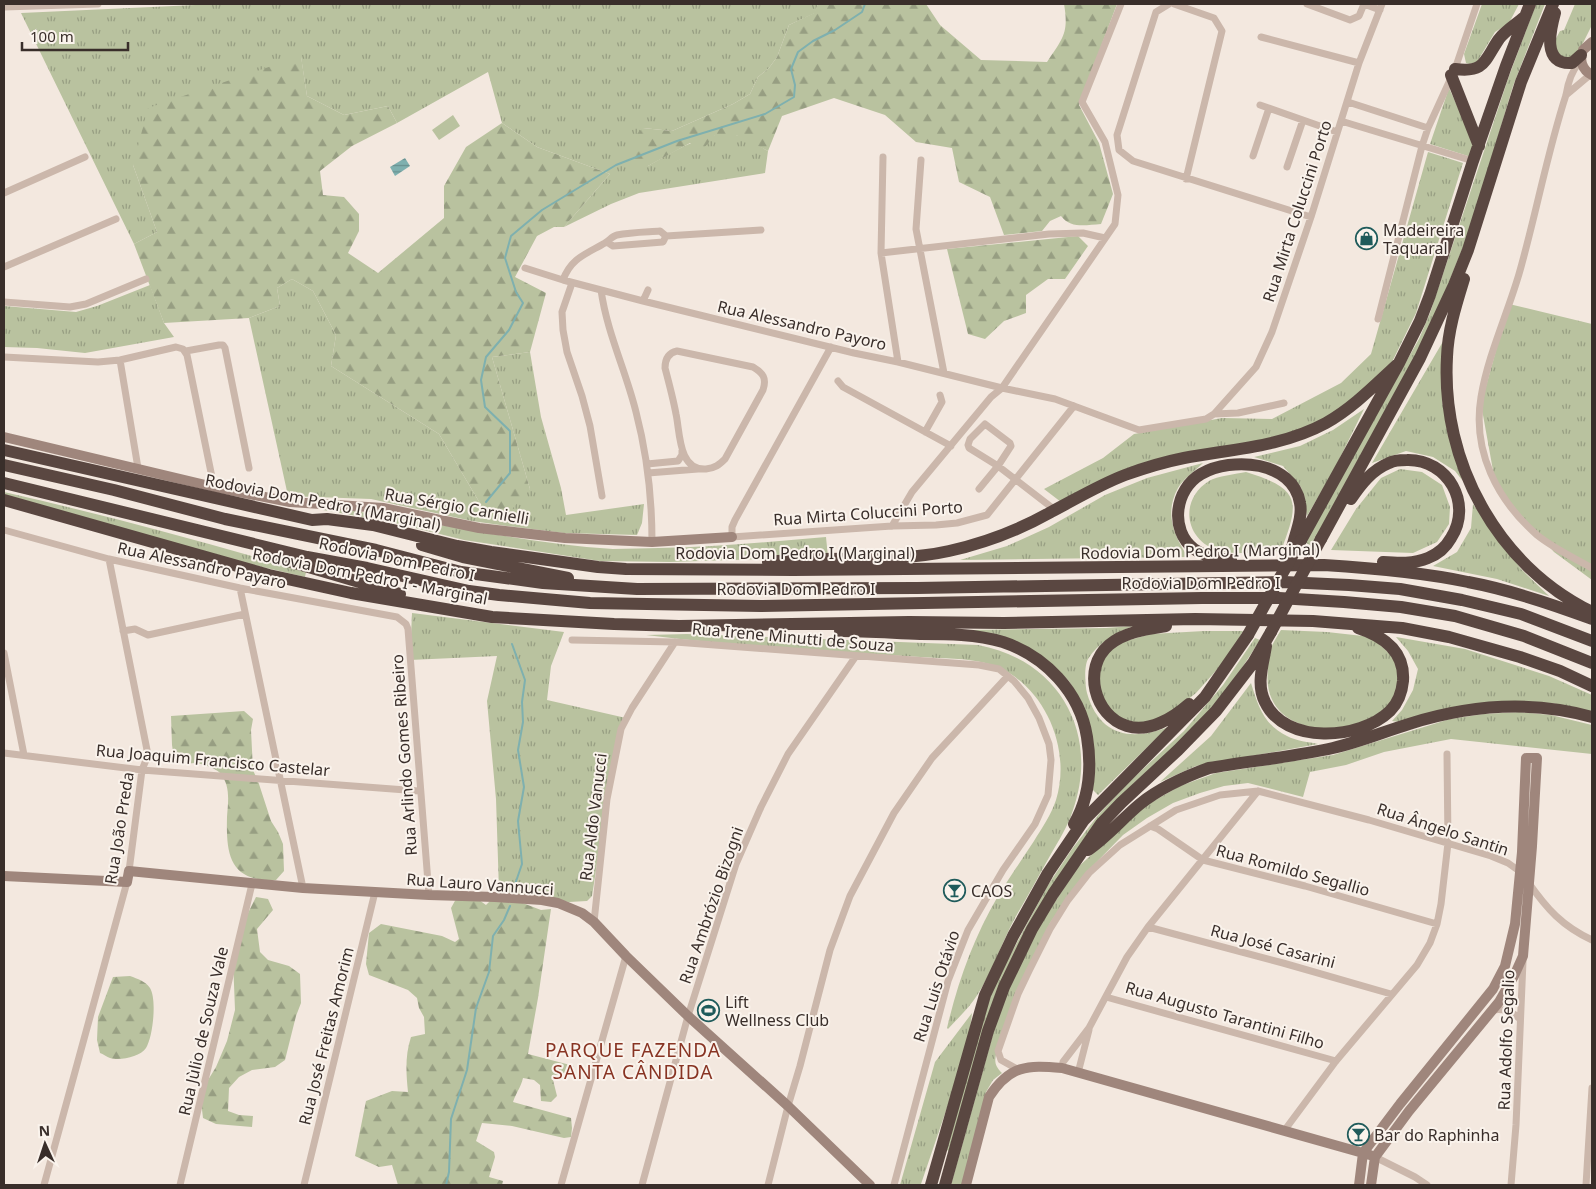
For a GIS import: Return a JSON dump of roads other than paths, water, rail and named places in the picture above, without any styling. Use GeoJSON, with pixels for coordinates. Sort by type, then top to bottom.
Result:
{"type":"FeatureCollection","features":[{"type":"Feature","properties":{"kind":"highway"},"geometry":{"type":"LineString","coordinates":[[1048,873],[1084,820],[1205,697],[1248,635],[1301,540],[1399,363],[1430,294],[1473,161],[1530,4]]}},
{"type":"Feature","properties":{"kind":"highway"},"geometry":{"type":"LineString","coordinates":[[945,1185],[988,1031],[998,1002],[1032,929],[1101,824],[1120,803],[1178,750],[1216,711],[1253,663],[1420,358],[1465,259],[1521,82],[1553,4]]}},
{"type":"Feature","properties":{"kind":"highway"},"geometry":{"type":"LineString","coordinates":[[1559,4],[1550,33],[1549,44],[1551,51],[1562,62],[1568,63],[1581,55]]}},
{"type":"Feature","properties":{"kind":"highway"},"geometry":{"type":"LineString","coordinates":[[1479,146],[1453,72],[1478,68],[1485,63],[1500,37],[1525,17]]}},
{"type":"Feature","properties":{"kind":"highway"},"geometry":{"type":"LineString","coordinates":[[1482,207],[1449,336],[1447,393],[1454,438],[1467,479],[1491,524],[1506,543],[1521,560],[1548,584],[1566,598],[1592,612]]}},
{"type":"Feature","properties":{"kind":"highway"},"geometry":{"type":"LineString","coordinates":[[717,569],[772,562],[907,557],[947,552],[991,540],[1124,475],[1160,464],[1262,445],[1294,437],[1315,428],[1343,412],[1399,363]]}},
{"type":"Feature","properties":{"kind":"highway","name":"Rodovia Dom Pedro I (Marginal)"},"geometry":{"type":"LineString","coordinates":[[4,450],[312,520],[327,519],[373,525],[457,546],[598,567],[802,570],[1324,565],[1379,569],[1470,582],[1522,595],[1592,620]]}},
{"type":"Feature","properties":{"kind":"highway"},"geometry":{"type":"LineString","coordinates":[[1321,539],[1333,526],[1362,483],[1379,468],[1391,462],[1414,460],[1433,466],[1444,473],[1453,484],[1457,493],[1460,512],[1454,533],[1443,548],[1429,558],[1415,562],[1353,561],[1324,565]]}},
{"type":"Feature","properties":{"kind":"highway"},"geometry":{"type":"LineString","coordinates":[[1258,565],[1204,555],[1193,548],[1185,538],[1180,528],[1177,514],[1179,502],[1183,491],[1200,475],[1221,467],[1250,465],[1275,470],[1286,478],[1299,497],[1301,506],[1288,563]]}},
{"type":"Feature","properties":{"kind":"highway","name":"Rodovia Dom Pedro I"},"geometry":{"type":"LineString","coordinates":[[4,466],[104,488],[225,519],[376,550],[461,572],[543,584],[637,589],[907,588],[1284,582],[1348,585],[1400,589],[1462,600],[1520,614],[1592,641]]}},
{"type":"Feature","properties":{"kind":"highway","name":"Rodovia Dom Pedro I"},"geometry":{"type":"LineString","coordinates":[[4,483],[307,557],[367,568],[469,591],[507,596],[590,603],[761,606],[1279,598],[1401,607],[1455,616],[1500,628],[1592,662]]}},
{"type":"Feature","properties":{"kind":"highway","name":"Rodovia Dom Pedro I - Marginal"},"geometry":{"type":"LineString","coordinates":[[4,500],[270,575],[352,593],[492,617],[679,626]]}},
{"type":"Feature","properties":{"kind":"highway"},"geometry":{"type":"LineString","coordinates":[[312,520],[376,532],[463,557],[551,575],[637,589]]}},
{"type":"Feature","properties":{"kind":"highway"},"geometry":{"type":"LineString","coordinates":[[193,530],[278,559],[417,599],[492,617]]}},
{"type":"Feature","properties":{"kind":"highway"},"geometry":{"type":"LineString","coordinates":[[1195,619],[1185,624],[1134,632],[1119,639],[1103,651],[1096,666],[1094,682],[1100,705],[1109,716],[1128,726],[1140,727],[1162,722],[1180,712],[1198,696],[1237,652]]}},
{"type":"Feature","properties":{"kind":"highway"},"geometry":{"type":"LineString","coordinates":[[679,626],[1195,619],[1290,620],[1341,623],[1402,628],[1459,640],[1520,657],[1560,671],[1592,686]]}},
{"type":"Feature","properties":{"kind":"highway"},"geometry":{"type":"LineString","coordinates":[[1271,632],[1260,681],[1265,703],[1272,713],[1282,722],[1306,732],[1321,734],[1346,732],[1362,728],[1390,711],[1403,689],[1403,667],[1399,656],[1393,648],[1379,636],[1341,623]]}},
{"type":"Feature","properties":{"kind":"highway"},"geometry":{"type":"LineString","coordinates":[[679,626],[749,631],[842,631],[955,635],[1002,642],[1038,660],[1065,685],[1076,703],[1085,724],[1090,762],[1084,805],[1021,920],[985,995],[931,1185]]}},
{"type":"Feature","properties":{"kind":"highway"},"geometry":{"type":"LineString","coordinates":[[1079,856],[1096,844],[1140,804],[1160,790],[1191,774],[1209,768],[1333,748],[1410,723],[1468,709],[1521,706],[1548,707],[1592,716]]}},
{"type":"Feature","properties":{"kind":"highway"},"geometry":{"type":"LineString","coordinates":[[926,1185],[936,1164]]}},
{"type":"Feature","properties":{"kind":"street"},"geometry":{"type":"LineString","coordinates":[[4,7],[98,4]]}},
{"type":"Feature","properties":{"kind":"street"},"geometry":{"type":"LineString","coordinates":[[892,526],[912,492],[991,397],[1002,388],[1115,224],[1118,196],[1105,142],[1082,102],[1121,4]]}},
{"type":"Feature","properties":{"kind":"street"},"geometry":{"type":"LineString","coordinates":[[1169,4],[1156,12],[1117,135],[1119,150],[1133,162],[1311,217]]}},
{"type":"Feature","properties":{"kind":"street"},"geometry":{"type":"LineString","coordinates":[[1174,4],[1214,18],[1222,31],[1186,178]]}},
{"type":"Feature","properties":{"kind":"street"},"geometry":{"type":"LineString","coordinates":[[1307,4],[1350,20],[1359,16],[1364,4],[1381,7]]}},
{"type":"Feature","properties":{"kind":"street"},"geometry":{"type":"LineString","coordinates":[[1378,319],[1422,146],[1453,72],[1477,4]]}},
{"type":"Feature","properties":{"kind":"street","name":"Rua Mirta Coluccini Porto"},"geometry":{"type":"LineString","coordinates":[[1214,414],[1256,367],[1272,332],[1311,217],[1359,62],[1381,7]]}},
{"type":"Feature","properties":{"kind":"street"},"geometry":{"type":"LineString","coordinates":[[1592,31],[1570,78],[1518,274],[1486,375],[1481,397],[1480,432],[1487,464],[1496,487],[1514,510],[1538,535],[1592,568]]}},
{"type":"Feature","properties":{"kind":"street"},"geometry":{"type":"LineString","coordinates":[[1261,37],[1359,62]]}},
{"type":"Feature","properties":{"kind":"street"},"geometry":{"type":"LineString","coordinates":[[1581,55],[1592,42]]}},
{"type":"Feature","properties":{"kind":"street"},"geometry":{"type":"LineString","coordinates":[[1566,94],[1592,74],[1586,71],[1581,55]]}},
{"type":"Feature","properties":{"kind":"street"},"geometry":{"type":"LineString","coordinates":[[1348,102],[1428,128]]}},
{"type":"Feature","properties":{"kind":"street"},"geometry":{"type":"LineString","coordinates":[[1260,105],[1337,132]]}},
{"type":"Feature","properties":{"kind":"street"},"geometry":{"type":"LineString","coordinates":[[1253,156],[1269,108]]}},
{"type":"Feature","properties":{"kind":"street"},"geometry":{"type":"LineString","coordinates":[[1287,167],[1303,120]]}},
{"type":"Feature","properties":{"kind":"street"},"geometry":{"type":"LineString","coordinates":[[1341,121],[1473,161]]}},
{"type":"Feature","properties":{"kind":"street"},"geometry":{"type":"LineString","coordinates":[[4,193],[85,157]]}},
{"type":"Feature","properties":{"kind":"street"},"geometry":{"type":"LineString","coordinates":[[883,157],[881,254],[898,362]]}},
{"type":"Feature","properties":{"kind":"street"},"geometry":{"type":"LineString","coordinates":[[921,160],[916,229],[944,373]]}},
{"type":"Feature","properties":{"kind":"street"},"geometry":{"type":"LineString","coordinates":[[4,267],[116,219]]}},
{"type":"Feature","properties":{"kind":"street"},"geometry":{"type":"LineString","coordinates":[[562,280],[572,263],[588,251],[607,242],[613,246],[663,242],[666,236],[761,230]]}},
{"type":"Feature","properties":{"kind":"street"},"geometry":{"type":"LineString","coordinates":[[881,254],[1049,234],[1083,233],[1105,238]]}},
{"type":"Feature","properties":{"kind":"street","name":"Rua Alessandro Payoro"},"geometry":{"type":"LineString","coordinates":[[525,268],[572,283],[643,301],[1055,400],[1142,430],[1202,421],[1214,414]]}},
{"type":"Feature","properties":{"kind":"street"},"geometry":{"type":"LineString","coordinates":[[4,302],[70,307],[86,304],[146,279]]}},
{"type":"Feature","properties":{"kind":"street"},"geometry":{"type":"LineString","coordinates":[[572,283],[562,312],[562,330],[590,426],[602,496]]}},
{"type":"Feature","properties":{"kind":"street"},"geometry":{"type":"LineString","coordinates":[[601,290],[608,326],[636,412],[647,464],[652,542]]}},
{"type":"Feature","properties":{"kind":"street"},"geometry":{"type":"LineString","coordinates":[[643,301],[648,290]]}},
{"type":"Feature","properties":{"kind":"street"},"geometry":{"type":"LineString","coordinates":[[4,357],[98,362],[120,360],[176,347],[184,350],[222,345],[225,348],[249,468]]}},
{"type":"Feature","properties":{"kind":"street"},"geometry":{"type":"LineString","coordinates":[[732,536],[735,520],[831,347]]}},
{"type":"Feature","properties":{"kind":"street"},"geometry":{"type":"LineString","coordinates":[[184,350],[214,487]]}},
{"type":"Feature","properties":{"kind":"street"},"geometry":{"type":"LineString","coordinates":[[647,464],[678,461],[682,455],[677,416],[665,368],[669,355],[673,352],[682,351],[752,367],[762,373],[764,390],[720,465],[712,468],[648,473]]}},
{"type":"Feature","properties":{"kind":"street"},"geometry":{"type":"LineString","coordinates":[[120,360],[138,468]]}},
{"type":"Feature","properties":{"kind":"street"},"geometry":{"type":"LineString","coordinates":[[838,382],[843,387],[951,446]]}},
{"type":"Feature","properties":{"kind":"street"},"geometry":{"type":"LineString","coordinates":[[925,432],[942,402],[940,395]]}},
{"type":"Feature","properties":{"kind":"street"},"geometry":{"type":"LineString","coordinates":[[1214,414],[1238,413],[1284,403]]}},
{"type":"Feature","properties":{"kind":"street","name":"Rua Mirta Coluccini Porto"},"geometry":{"type":"LineString","coordinates":[[732,536],[957,523],[987,515],[1074,406]]}},
{"type":"Feature","properties":{"kind":"street"},"geometry":{"type":"LineString","coordinates":[[979,489],[998,466],[1011,446],[1010,443],[985,424],[970,440],[969,448],[998,466],[1055,510]]}},
{"type":"Feature","properties":{"kind":"street","name":"Rua Sérgio Carnielli"},"geometry":{"type":"LineString","coordinates":[[4,437],[214,487],[290,502],[383,508],[479,528],[565,538],[652,542],[732,536]]}},
{"type":"Feature","properties":{"kind":"street"},"geometry":{"type":"LineString","coordinates":[[682,449],[690,464],[699,469]]}},
{"type":"Feature","properties":{"kind":"street","name":"Rua Alessandro Payaro"},"geometry":{"type":"LineString","coordinates":[[4,530],[109,559],[240,588],[397,617]]}},
{"type":"Feature","properties":{"kind":"street","name":"Rua João Preda"},"geometry":{"type":"LineString","coordinates":[[44,1185],[127,882],[142,770],[148,755],[109,559]]}},
{"type":"Feature","properties":{"kind":"street"},"geometry":{"type":"LineString","coordinates":[[240,588],[303,888]]}},
{"type":"Feature","properties":{"kind":"street"},"geometry":{"type":"LineString","coordinates":[[123,631],[135,629],[148,635],[245,614]]}},
{"type":"Feature","properties":{"kind":"street","name":"Rua Arlindo Gomes Ribeiro"},"geometry":{"type":"LineString","coordinates":[[397,617],[406,624],[408,629],[429,895]]}},
{"type":"Feature","properties":{"kind":"street","name":"Rua Irene Minutti de Souza"},"geometry":{"type":"LineString","coordinates":[[572,640],[675,642],[978,665],[999,669],[1007,677]]}},
{"type":"Feature","properties":{"kind":"street","name":"Rua Aldo Vanucci"},"geometry":{"type":"LineString","coordinates":[[594,922],[607,799],[621,729],[632,708],[675,642]]}},
{"type":"Feature","properties":{"kind":"street"},"geometry":{"type":"LineString","coordinates":[[4,654],[24,755]]}},
{"type":"Feature","properties":{"kind":"street","name":"Rua Ambrózio Bizogni"},"geometry":{"type":"LineString","coordinates":[[642,1185],[688,1016],[736,864],[761,807],[788,754],[856,656]]}},
{"type":"Feature","properties":{"kind":"street"},"geometry":{"type":"LineString","coordinates":[[768,1185],[830,950],[850,896],[894,813],[932,758],[1007,677]]}},
{"type":"Feature","properties":{"kind":"street","name":"Rua Luis Otávio"},"geometry":{"type":"LineString","coordinates":[[894,1185],[948,982],[968,930],[1003,870],[1034,824],[1048,795],[1051,760],[1049,744],[1039,718],[1028,698],[1014,681],[1007,677]]}},
{"type":"Feature","properties":{"kind":"street","name":"Rua Joaquim Francisco Castelar"},"geometry":{"type":"LineString","coordinates":[[4,753],[142,770],[420,791]]}},
{"type":"Feature","properties":{"kind":"street"},"geometry":{"type":"LineString","coordinates":[[1284,1131],[1336,1060],[1417,965],[1430,943],[1437,924],[1441,904],[1448,843],[1447,754]]}},
{"type":"Feature","properties":{"kind":"street"},"geometry":{"type":"LineString","coordinates":[[1359,1185],[1363,1153],[1493,989],[1506,966],[1512,942],[1522,852],[1526,758],[1537,758],[1523,956],[1506,990],[1493,1010],[1409,1111],[1376,1157],[1371,1185]]}},
{"type":"Feature","properties":{"kind":"street"},"geometry":{"type":"LineString","coordinates":[[1017,1070],[1001,1060],[998,1051],[1018,994],[1050,929],[1068,900],[1089,873],[1120,845],[1176,810],[1220,795],[1258,791]]}},
{"type":"Feature","properties":{"kind":"street"},"geometry":{"type":"LineString","coordinates":[[1062,1068],[1063,1062],[1089,1028],[1127,957],[1148,927],[1258,791]]}},
{"type":"Feature","properties":{"kind":"street","name":"Rua Ângelo Santin"},"geometry":{"type":"LineString","coordinates":[[1258,791],[1369,820],[1491,856],[1508,863],[1520,870],[1542,902],[1558,920],[1574,932],[1592,940]]}},
{"type":"Feature","properties":{"kind":"street","name":"Rua Romildo Segallio"},"geometry":{"type":"LineString","coordinates":[[1150,826],[1158,829],[1203,860],[1305,886],[1437,924]]}},
{"type":"Feature","properties":{"kind":"street","name":"Rua Lauro Vannucci"},"geometry":{"type":"LineString","coordinates":[[129,871],[303,888],[542,900],[558,903],[576,910],[594,922],[688,1016],[788,1106],[870,1185]]}},
{"type":"Feature","properties":{"kind":"street"},"geometry":{"type":"LineString","coordinates":[[4,878],[127,882]]}},
{"type":"Feature","properties":{"kind":"street","name":"Rua Jùlio de Souza Vale"},"geometry":{"type":"LineString","coordinates":[[180,1185],[252,884]]}},
{"type":"Feature","properties":{"kind":"street","name":"Rua José Freitas Amorim"},"geometry":{"type":"LineString","coordinates":[[304,1185],[375,892]]}},
{"type":"Feature","properties":{"kind":"street","name":"Rua José Casarini"},"geometry":{"type":"LineString","coordinates":[[1148,927],[1283,962],[1391,994]]}},
{"type":"Feature","properties":{"kind":"street"},"geometry":{"type":"LineString","coordinates":[[561,1185],[626,956]]}},
{"type":"Feature","properties":{"kind":"street","name":"Rua Adolfo Segalio"},"geometry":{"type":"LineString","coordinates":[[1511,1185],[1523,956]]}},
{"type":"Feature","properties":{"kind":"street","name":"Rua Augusto Tarantini Filho"},"geometry":{"type":"LineString","coordinates":[[1106,997],[1336,1060]]}},
{"type":"Feature","properties":{"kind":"street"},"geometry":{"type":"LineString","coordinates":[[1493,1010],[1509,1011],[1520,1019]]}},
{"type":"Feature","properties":{"kind":"street"},"geometry":{"type":"LineString","coordinates":[[1078,1073],[1089,1028]]}},
{"type":"Feature","properties":{"kind":"street"},"geometry":{"type":"LineString","coordinates":[[966,1185],[989,1098],[997,1086],[1017,1070],[1044,1067],[1062,1068],[1376,1157],[1427,1185]]}},
{"type":"Feature","properties":{"kind":"street"},"geometry":{"type":"LineString","coordinates":[[1586,1185],[1592,1088]]}},
{"type":"Feature","properties":{"kind":"water"},"geometry":{"type":"Polygon","coordinates":[[[405,158],[410,166],[395,176],[390,167],[405,158]]]}},
{"type":"Feature","properties":{"kind":"waterway"},"geometry":{"type":"LineString","coordinates":[[486,502],[510,473],[510,431],[485,407],[481,380],[486,357],[509,330],[523,303],[516,292],[505,258],[511,236],[542,210],[616,165],[677,141],[765,114],[794,97],[795,85],[791,69],[798,52],[862,12],[865,4]]}},
{"type":"Feature","properties":{"kind":"waterway"},"geometry":{"type":"LineString","coordinates":[[512,644],[525,680],[522,702],[523,722],[518,750],[524,787],[518,821],[522,864],[512,893]]}},
{"type":"Feature","properties":{"kind":"waterway"},"geometry":{"type":"LineString","coordinates":[[446,1185],[449,1172],[451,1119],[467,1070],[476,1008],[489,972],[493,936],[504,920],[510,906]]}},
{"type":"Feature","properties":{"kind":"place","name":"Madeireira Taquaral"},"geometry":{"type":"Point","coordinates":[1367,239]}},
{"type":"Feature","properties":{"kind":"place","name":"CAOS"},"geometry":{"type":"Point","coordinates":[955,891]}},
{"type":"Feature","properties":{"kind":"place","name":"Lift Wellness Club"},"geometry":{"type":"Point","coordinates":[709,1011]}},
{"type":"Feature","properties":{"kind":"place","name":"Bar do Raphinha"},"geometry":{"type":"Point","coordinates":[1358,1135]}},
{"type":"Feature","properties":{"kind":"district","name":"PARQUE FAZENDA SANTA CÂNDIDA"},"geometry":{"type":"Point","coordinates":[633,1061]}}]}
